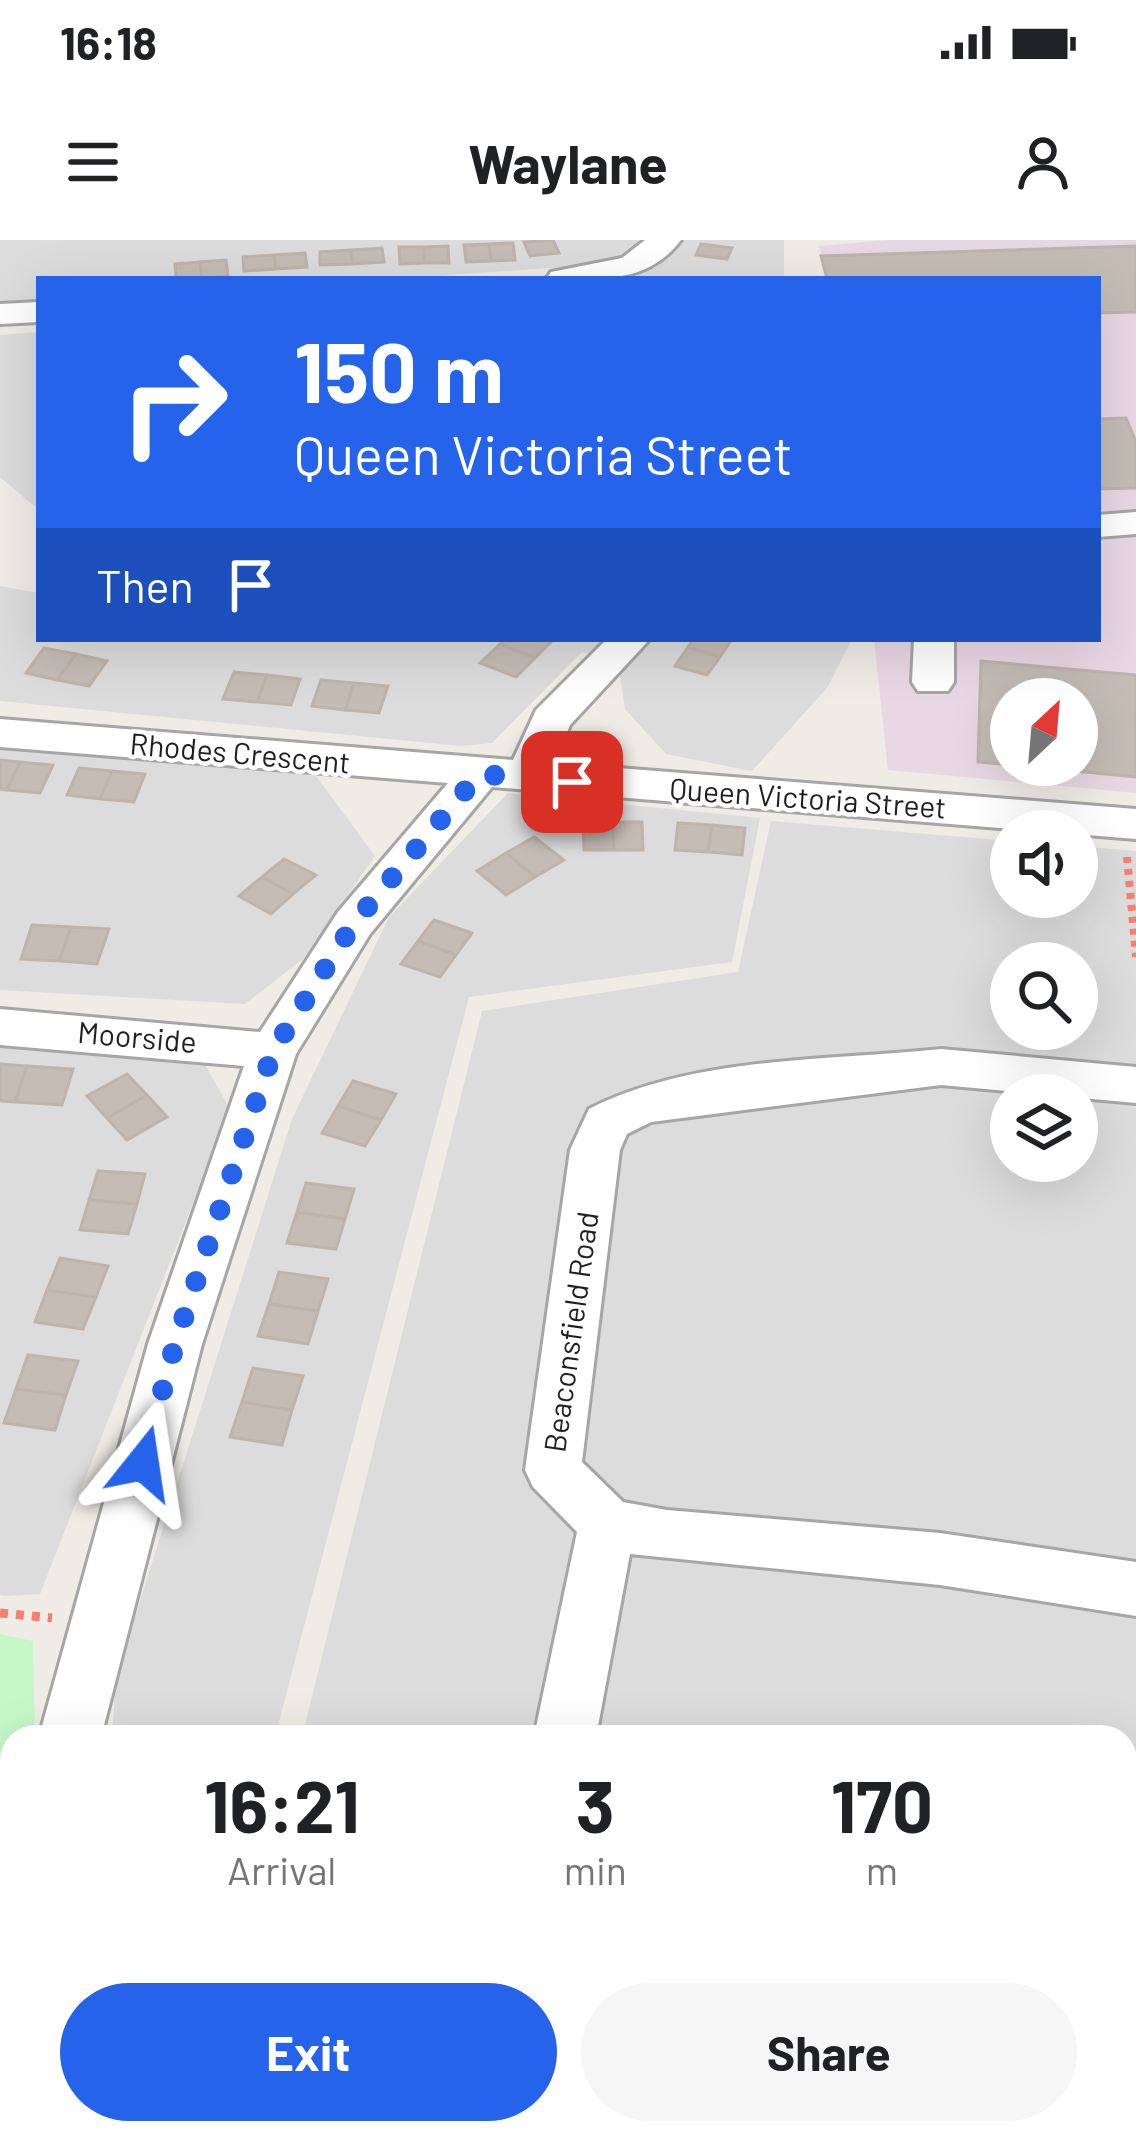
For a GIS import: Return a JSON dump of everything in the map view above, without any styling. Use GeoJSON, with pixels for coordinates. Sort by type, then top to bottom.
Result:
{"type":"FeatureCollection","features":[{"type":"Feature","properties":{"kind":"street"},"geometry":{"type":"LineString","coordinates":[[579,276],[632,266],[664,240]]}},
{"type":"Feature","properties":{"kind":"street"},"geometry":{"type":"LineString","coordinates":[[0,314],[36,312]]}},
{"type":"Feature","properties":{"kind":"street"},"geometry":{"type":"LineString","coordinates":[[1101,526],[1136,523]]}},
{"type":"Feature","properties":{"kind":"street"},"geometry":{"type":"LineString","coordinates":[[73,1725],[175,1344],[273,1051],[354,923],[503,776],[627,642]]}},
{"type":"Feature","properties":{"kind":"street"},"geometry":{"type":"LineString","coordinates":[[932,682],[934,642]]}},
{"type":"Feature","properties":{"kind":"street","name":"Rhodes Crescent"},"geometry":{"type":"LineString","coordinates":[[0,733],[503,776]]}},
{"type":"Feature","properties":{"kind":"street","name":"Queen Victoria Street"},"geometry":{"type":"LineString","coordinates":[[503,776],[1127,823]]}},
{"type":"Feature","properties":{"kind":"street","name":"Moorside"},"geometry":{"type":"LineString","coordinates":[[0,1027],[273,1051]]}},
{"type":"Feature","properties":{"kind":"street","name":"Beaconsfield Road"},"geometry":{"type":"LineString","coordinates":[[607,1524],[553,1470],[595,1150],[607,1122],[640,1105],[715,1090],[940,1067],[1136,1084]]}},
{"type":"Feature","properties":{"kind":"street"},"geometry":{"type":"LineString","coordinates":[[567,1725],[607,1524],[667,1536],[940,1559],[1136,1589]]}},
{"type":"Feature","properties":{"kind":"path"},"geometry":{"type":"LineString","coordinates":[[1127,823],[1136,957]]}},
{"type":"Feature","properties":{"kind":"shaded area"},"geometry":{"type":"Polygon","coordinates":[[[0,240],[642,243],[606,264],[436,276],[36,276],[36,304],[0,307],[0,240]]]}},
{"type":"Feature","properties":{"kind":"shaded area"},"geometry":{"type":"Polygon","coordinates":[[[684,240],[784,240],[784,276],[633,276],[653,268],[684,240]]]}},
{"type":"Feature","properties":{"kind":"shaded area"},"geometry":{"type":"Polygon","coordinates":[[[887,240],[1136,240],[1136,793],[1061,786],[1098,786],[1098,678],[990,678],[990,779],[888,770],[874,642],[1101,642],[1101,276],[826,276],[819,246],[887,240]]]}},
{"type":"Feature","properties":{"kind":"shaded area"},"geometry":{"type":"Polygon","coordinates":[[[36,332],[36,507],[0,477],[0,335],[36,332]]]}},
{"type":"Feature","properties":{"kind":"shaded area"},"geometry":{"type":"Polygon","coordinates":[[[0,586],[36,592],[36,642],[850,642],[827,688],[752,771],[666,754],[625,709],[618,663],[582,652],[492,743],[461,746],[0,701],[0,586]]]}},
{"type":"Feature","properties":{"kind":"shaded area"},"geometry":{"type":"Polygon","coordinates":[[[0,746],[316,776],[375,856],[303,959],[245,1004],[0,990],[0,746]]]}},
{"type":"Feature","properties":{"kind":"shaded area"},"geometry":{"type":"Polygon","coordinates":[[[508,793],[760,818],[732,962],[469,997],[278,1725],[113,1725],[116,1677],[292,1119],[389,917],[508,793]]]}},
{"type":"Feature","properties":{"kind":"shaded area"},"geometry":{"type":"Polygon","coordinates":[[[771,821],[990,839],[990,918],[1098,918],[1098,848],[1136,851],[1136,1725],[305,1725],[482,1011],[738,972],[771,821]]]}},
{"type":"Feature","properties":{"kind":"shaded area"},"geometry":{"type":"Polygon","coordinates":[[[0,1043],[203,1061],[230,1109],[40,1594],[5,1596],[0,1595],[0,1043]]]}},
{"type":"Feature","properties":{"kind":"green space"},"geometry":{"type":"Polygon","coordinates":[[[0,1634],[33,1641],[35,1725],[0,1725],[0,1634]]]}},
{"type":"Feature","properties":{"kind":"building"},"geometry":{"type":"Polygon","coordinates":[[[553,240],[559,253],[530,256],[524,242],[553,240]]]}},
{"type":"Feature","properties":{"kind":"building"},"geometry":{"type":"Polygon","coordinates":[[[513,243],[515,260],[491,261],[489,244],[513,243]]]}},
{"type":"Feature","properties":{"kind":"building"},"geometry":{"type":"Polygon","coordinates":[[[489,244],[491,261],[466,262],[464,245],[489,244]]]}},
{"type":"Feature","properties":{"kind":"building"},"geometry":{"type":"Polygon","coordinates":[[[701,244],[732,248],[727,259],[696,255],[701,244]]]}},
{"type":"Feature","properties":{"kind":"building"},"geometry":{"type":"Polygon","coordinates":[[[448,246],[449,263],[424,263],[424,247],[448,246]]]}},
{"type":"Feature","properties":{"kind":"building"},"geometry":{"type":"Polygon","coordinates":[[[1136,246],[1136,312],[1101,313],[1101,276],[826,276],[821,256],[1136,246]]]}},
{"type":"Feature","properties":{"kind":"building"},"geometry":{"type":"Polygon","coordinates":[[[399,247],[424,247],[424,263],[400,264],[399,247]]]}},
{"type":"Feature","properties":{"kind":"building"},"geometry":{"type":"Polygon","coordinates":[[[382,248],[384,262],[352,264],[351,250],[382,248]]]}},
{"type":"Feature","properties":{"kind":"building"},"geometry":{"type":"Polygon","coordinates":[[[351,250],[352,264],[320,265],[320,252],[351,250]]]}},
{"type":"Feature","properties":{"kind":"building"},"geometry":{"type":"Polygon","coordinates":[[[305,253],[307,267],[276,269],[274,255],[305,253]]]}},
{"type":"Feature","properties":{"kind":"building"},"geometry":{"type":"Polygon","coordinates":[[[274,255],[276,269],[244,271],[243,257],[274,255]]]}},
{"type":"Feature","properties":{"kind":"building"},"geometry":{"type":"Polygon","coordinates":[[[226,260],[228,276],[202,276],[200,262],[226,260]]]}},
{"type":"Feature","properties":{"kind":"building"},"geometry":{"type":"Polygon","coordinates":[[[200,262],[202,276],[176,276],[175,264],[200,262]]]}},
{"type":"Feature","properties":{"kind":"building"},"geometry":{"type":"Polygon","coordinates":[[[1126,418],[1136,442],[1136,488],[1101,489],[1101,419],[1126,418]]]}},
{"type":"Feature","properties":{"kind":"building"},"geometry":{"type":"Polygon","coordinates":[[[502,642],[551,642],[535,658],[502,642]]]}},
{"type":"Feature","properties":{"kind":"building"},"geometry":{"type":"Polygon","coordinates":[[[691,642],[730,642],[720,657],[688,647],[691,642]]]}},
{"type":"Feature","properties":{"kind":"building"},"geometry":{"type":"Polygon","coordinates":[[[500,644],[535,658],[516,677],[480,663],[500,644]]]}},
{"type":"Feature","properties":{"kind":"building"},"geometry":{"type":"Polygon","coordinates":[[[688,647],[720,657],[707,675],[675,666],[688,647]]]}},
{"type":"Feature","properties":{"kind":"building"},"geometry":{"type":"Polygon","coordinates":[[[44,648],[76,654],[57,680],[26,673],[44,648]]]}},
{"type":"Feature","properties":{"kind":"building"},"geometry":{"type":"Polygon","coordinates":[[[76,654],[107,661],[89,686],[57,680],[76,654]]]}},
{"type":"Feature","properties":{"kind":"building"},"geometry":{"type":"Polygon","coordinates":[[[981,661],[1136,675],[1136,777],[1098,773],[1098,678],[990,678],[990,763],[978,762],[981,661]]]}},
{"type":"Feature","properties":{"kind":"building"},"geometry":{"type":"Polygon","coordinates":[[[234,672],[267,675],[257,702],[223,699],[234,672]]]}},
{"type":"Feature","properties":{"kind":"building"},"geometry":{"type":"Polygon","coordinates":[[[267,675],[300,679],[291,705],[257,702],[267,675]]]}},
{"type":"Feature","properties":{"kind":"building"},"geometry":{"type":"Polygon","coordinates":[[[321,680],[354,683],[345,710],[312,706],[321,680]]]}},
{"type":"Feature","properties":{"kind":"building"},"geometry":{"type":"Polygon","coordinates":[[[354,683],[388,686],[379,713],[345,710],[354,683]]]}},
{"type":"Feature","properties":{"kind":"building"},"geometry":{"type":"Polygon","coordinates":[[[0,760],[20,762],[7,790],[0,789],[0,760]]]}},
{"type":"Feature","properties":{"kind":"building"},"geometry":{"type":"Polygon","coordinates":[[[20,762],[53,765],[40,793],[7,790],[20,762]]]}},
{"type":"Feature","properties":{"kind":"building"},"geometry":{"type":"Polygon","coordinates":[[[79,768],[112,771],[100,799],[67,795],[79,768]]]}},
{"type":"Feature","properties":{"kind":"building"},"geometry":{"type":"Polygon","coordinates":[[[112,771],[145,774],[134,802],[100,799],[112,771]]]}},
{"type":"Feature","properties":{"kind":"building"},"geometry":{"type":"Polygon","coordinates":[[[583,822],[612,822],[614,850],[584,850],[583,822]]]}},
{"type":"Feature","properties":{"kind":"building"},"geometry":{"type":"Polygon","coordinates":[[[612,822],[642,822],[643,850],[614,850],[612,822]]]}},
{"type":"Feature","properties":{"kind":"building"},"geometry":{"type":"Polygon","coordinates":[[[678,823],[712,825],[708,852],[675,850],[678,823]]]}},
{"type":"Feature","properties":{"kind":"building"},"geometry":{"type":"Polygon","coordinates":[[[712,825],[745,828],[742,855],[708,852],[712,825]]]}},
{"type":"Feature","properties":{"kind":"building"},"geometry":{"type":"Polygon","coordinates":[[[534,837],[564,860],[535,877],[506,853],[534,837]]]}},
{"type":"Feature","properties":{"kind":"building"},"geometry":{"type":"Polygon","coordinates":[[[506,853],[535,877],[506,895],[477,871],[506,853]]]}},
{"type":"Feature","properties":{"kind":"building"},"geometry":{"type":"Polygon","coordinates":[[[284,859],[316,875],[293,894],[262,877],[284,859]]]}},
{"type":"Feature","properties":{"kind":"building"},"geometry":{"type":"Polygon","coordinates":[[[262,877],[293,894],[271,914],[239,896],[262,877]]]}},
{"type":"Feature","properties":{"kind":"building"},"geometry":{"type":"Polygon","coordinates":[[[434,920],[472,933],[456,955],[418,941],[434,920]]]}},
{"type":"Feature","properties":{"kind":"building"},"geometry":{"type":"Polygon","coordinates":[[[32,925],[71,927],[59,961],[21,959],[32,925]]]}},
{"type":"Feature","properties":{"kind":"building"},"geometry":{"type":"Polygon","coordinates":[[[71,927],[109,929],[97,964],[59,961],[71,927]]]}},
{"type":"Feature","properties":{"kind":"building"},"geometry":{"type":"Polygon","coordinates":[[[418,941],[456,955],[440,977],[401,964],[418,941]]]}},
{"type":"Feature","properties":{"kind":"building"},"geometry":{"type":"Polygon","coordinates":[[[0,1064],[27,1066],[15,1102],[0,1101],[0,1064]]]}},
{"type":"Feature","properties":{"kind":"building"},"geometry":{"type":"Polygon","coordinates":[[[27,1066],[73,1069],[62,1105],[15,1102],[27,1066]]]}},
{"type":"Feature","properties":{"kind":"building"},"geometry":{"type":"Polygon","coordinates":[[[127,1074],[147,1095],[107,1118],[87,1096],[127,1074]]]}},
{"type":"Feature","properties":{"kind":"building"},"geometry":{"type":"Polygon","coordinates":[[[353,1081],[396,1094],[381,1120],[338,1106],[353,1081]]]}},
{"type":"Feature","properties":{"kind":"building"},"geometry":{"type":"Polygon","coordinates":[[[147,1095],[167,1117],[127,1140],[107,1118],[147,1095]]]}},
{"type":"Feature","properties":{"kind":"building"},"geometry":{"type":"Polygon","coordinates":[[[338,1106],[381,1120],[365,1146],[322,1133],[338,1106]]]}},
{"type":"Feature","properties":{"kind":"building"},"geometry":{"type":"Polygon","coordinates":[[[98,1171],[145,1174],[137,1204],[89,1200],[98,1171]]]}},
{"type":"Feature","properties":{"kind":"building"},"geometry":{"type":"Polygon","coordinates":[[[306,1183],[354,1189],[345,1219],[297,1212],[306,1183]]]}},
{"type":"Feature","properties":{"kind":"building"},"geometry":{"type":"Polygon","coordinates":[[[89,1200],[137,1204],[128,1234],[80,1230],[89,1200]]]}},
{"type":"Feature","properties":{"kind":"building"},"geometry":{"type":"Polygon","coordinates":[[[297,1212],[345,1219],[336,1249],[287,1243],[297,1212]]]}},
{"type":"Feature","properties":{"kind":"building"},"geometry":{"type":"Polygon","coordinates":[[[60,1258],[108,1266],[96,1297],[47,1290],[60,1258]]]}},
{"type":"Feature","properties":{"kind":"building"},"geometry":{"type":"Polygon","coordinates":[[[279,1272],[328,1279],[318,1311],[269,1304],[279,1272]]]}},
{"type":"Feature","properties":{"kind":"building"},"geometry":{"type":"Polygon","coordinates":[[[47,1290],[96,1297],[83,1329],[35,1322],[47,1290]]]}},
{"type":"Feature","properties":{"kind":"building"},"geometry":{"type":"Polygon","coordinates":[[[269,1304],[318,1311],[308,1344],[258,1336],[269,1304]]]}},
{"type":"Feature","properties":{"kind":"building"},"geometry":{"type":"Polygon","coordinates":[[[28,1355],[78,1361],[66,1395],[16,1389],[28,1355]]]}},
{"type":"Feature","properties":{"kind":"building"},"geometry":{"type":"Polygon","coordinates":[[[253,1368],[303,1376],[292,1410],[242,1402],[253,1368]]]}},
{"type":"Feature","properties":{"kind":"building"},"geometry":{"type":"Polygon","coordinates":[[[16,1389],[66,1395],[55,1430],[4,1423],[16,1389]]]}},
{"type":"Feature","properties":{"kind":"building"},"geometry":{"type":"Polygon","coordinates":[[[242,1402],[292,1410],[282,1445],[230,1437],[242,1402]]]}},
{"type":"Feature","properties":{"kind":"route"},"geometry":{"type":"LineString","coordinates":[[143,1463],[175,1344],[273,1051],[354,923],[479,774],[572,782]]}}]}
